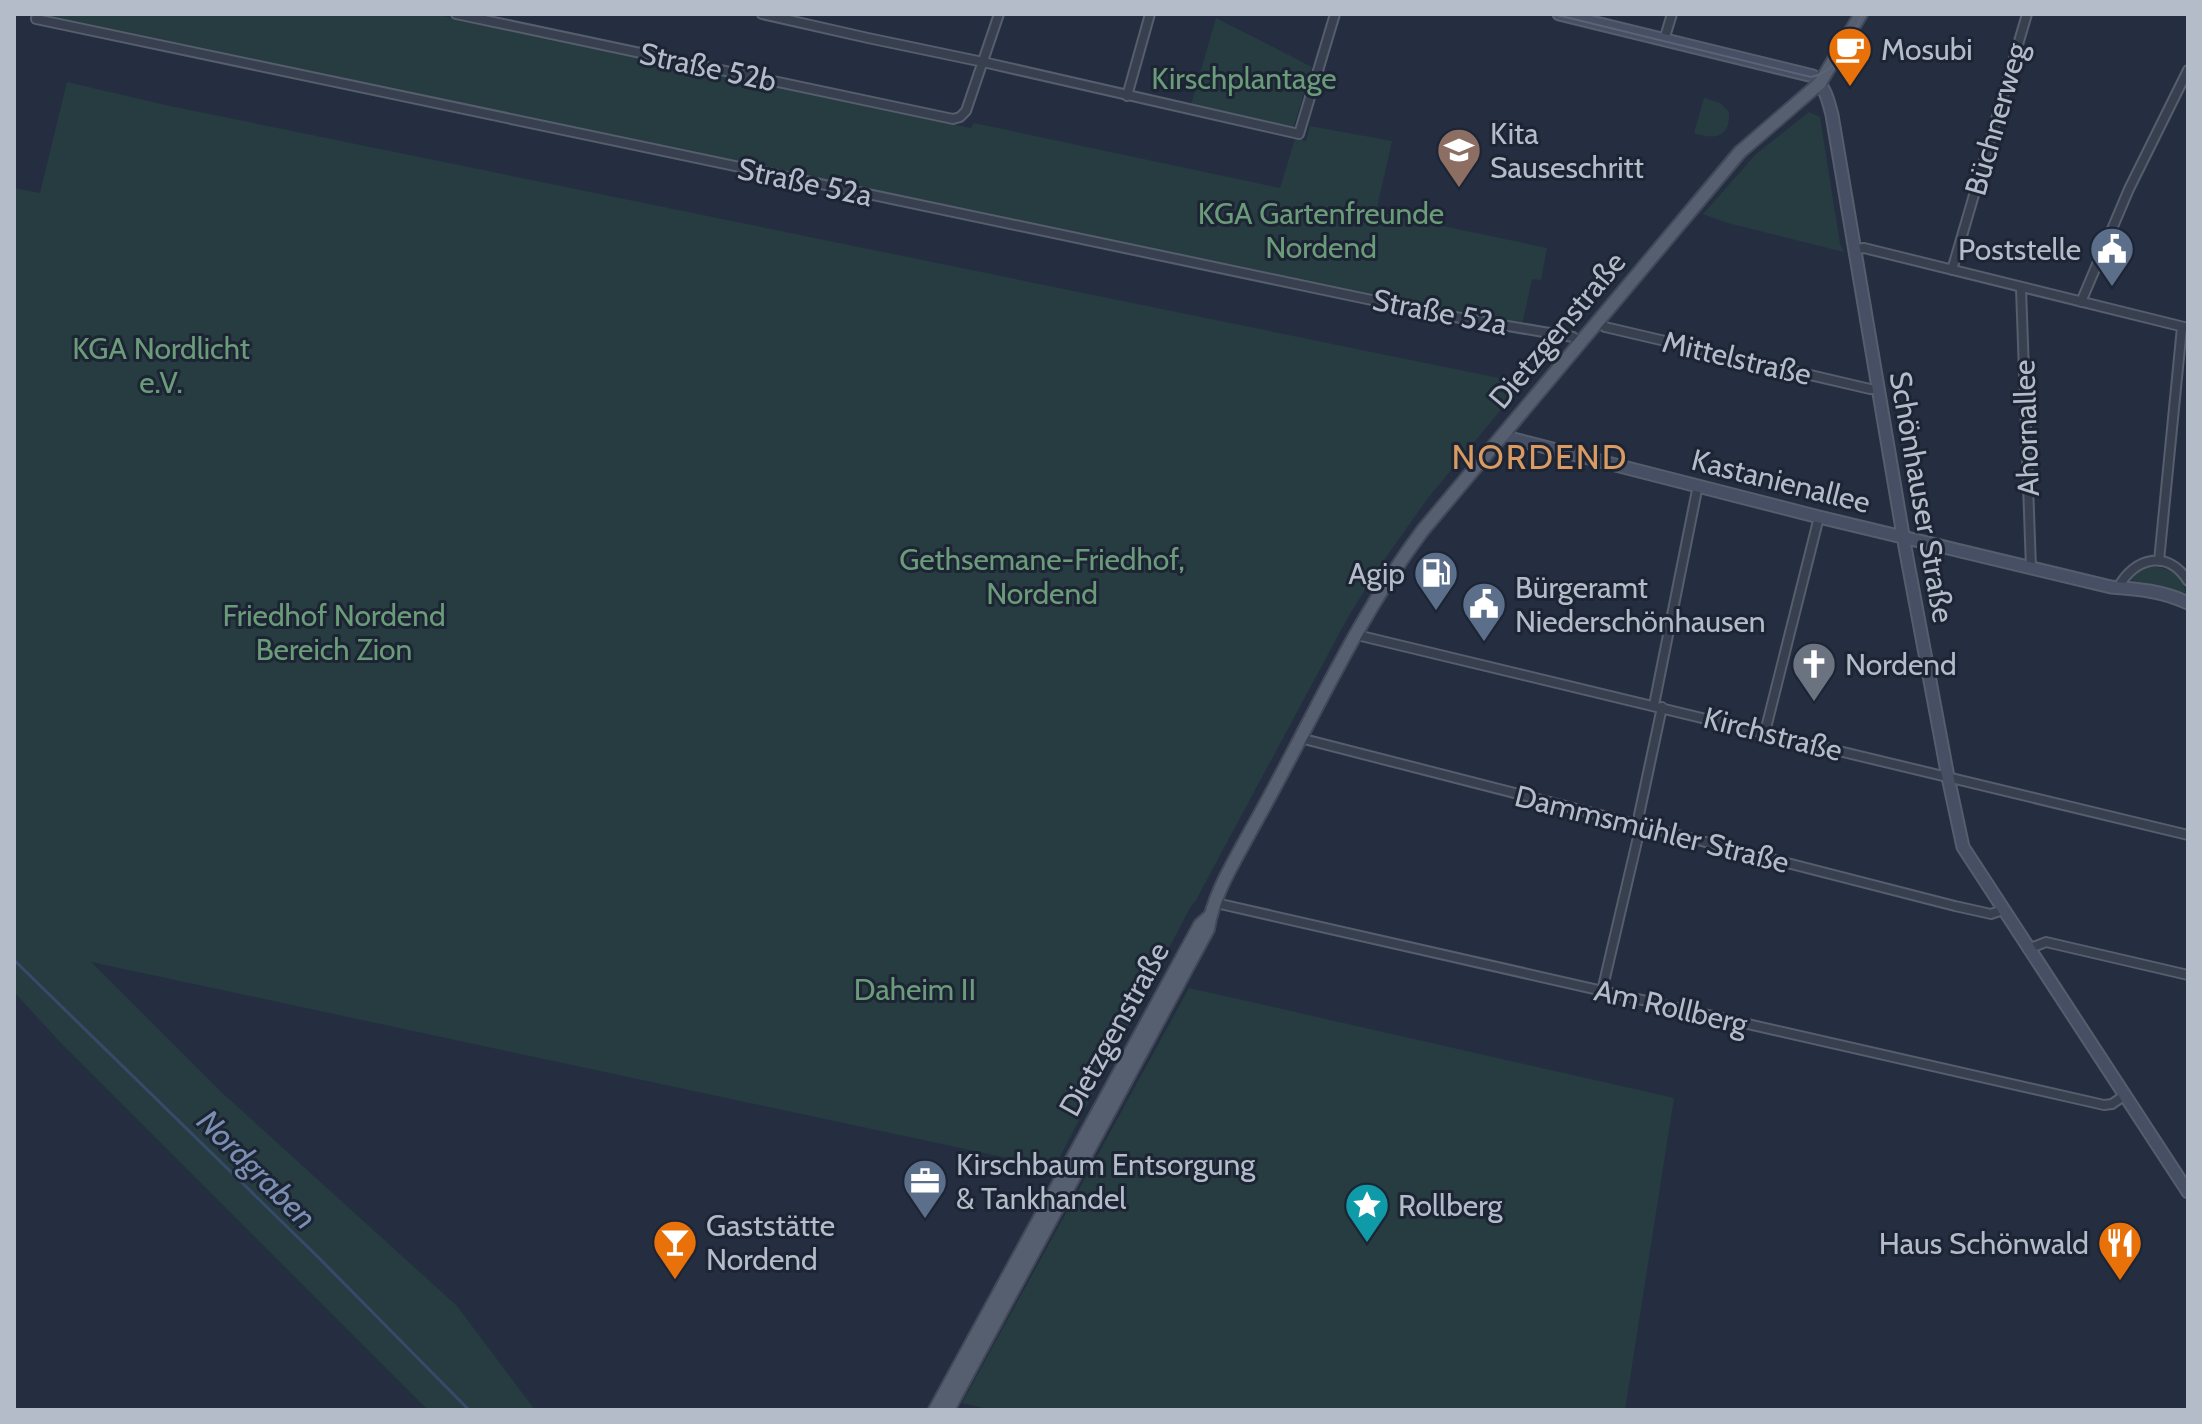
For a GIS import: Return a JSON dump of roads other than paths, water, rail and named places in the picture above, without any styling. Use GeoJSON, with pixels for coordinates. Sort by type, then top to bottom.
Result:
{"type":"FeatureCollection","features":[{"type":"Feature","properties":{"kind":"main road","name":"Dietzgenstraße"},"geometry":{"type":"LineString","coordinates":[[942,1409],[1071,1171],[1208,929],[1210,916],[1232,866],[1387,584],[1415,542],[1744,147],[1820,83],[1861,14]]}},
{"type":"Feature","properties":{"kind":"street","name":"Straße 52a"},"geometry":{"type":"LineString","coordinates":[[37,14],[36,19],[67,26],[1443,315],[1573,337],[1580,343]]}},
{"type":"Feature","properties":{"kind":"street","name":"Straße 52b"},"geometry":{"type":"LineString","coordinates":[[456,14],[953,119],[966,111],[983,62]]}},
{"type":"Feature","properties":{"kind":"street"},"geometry":{"type":"LineString","coordinates":[[762,14],[1299,134],[1335,14]]}},
{"type":"Feature","properties":{"kind":"street"},"geometry":{"type":"LineString","coordinates":[[983,62],[999,14]]}},
{"type":"Feature","properties":{"kind":"street"},"geometry":{"type":"LineString","coordinates":[[1127,96],[1150,14]]}},
{"type":"Feature","properties":{"kind":"street"},"geometry":{"type":"LineString","coordinates":[[1559,14],[1813,76],[1820,83]]}},
{"type":"Feature","properties":{"kind":"street"},"geometry":{"type":"LineString","coordinates":[[1664,40],[1672,14]]}},
{"type":"Feature","properties":{"kind":"street","name":"Büchnerweg"},"geometry":{"type":"LineString","coordinates":[[1952,270],[2027,14]]}},
{"type":"Feature","properties":{"kind":"street"},"geometry":{"type":"LineString","coordinates":[[2081,302],[2129,189],[2188,70]]}},
{"type":"Feature","properties":{"kind":"street","name":"Schönhauser Straße"},"geometry":{"type":"LineString","coordinates":[[1820,83],[1828,97],[1832,115],[1904,537],[1963,847],[2188,1192]]}},
{"type":"Feature","properties":{"kind":"street"},"geometry":{"type":"LineString","coordinates":[[1855,249],[1864,248],[2185,328],[2159,561]]}},
{"type":"Feature","properties":{"kind":"street","name":"Ahornallee"},"geometry":{"type":"LineString","coordinates":[[2021,288],[2031,568]]}},
{"type":"Feature","properties":{"kind":"street","name":"Mittelstraße"},"geometry":{"type":"LineString","coordinates":[[1598,322],[1620,331],[1878,389]]}},
{"type":"Feature","properties":{"kind":"street","name":"Kastanienallee"},"geometry":{"type":"LineString","coordinates":[[1502,436],[1819,517],[2118,588],[2144,589],[2188,603]]}},
{"type":"Feature","properties":{"kind":"street"},"geometry":{"type":"LineString","coordinates":[[1602,991],[1638,837],[1639,815],[1698,485]]}},
{"type":"Feature","properties":{"kind":"street"},"geometry":{"type":"LineString","coordinates":[[1765,732],[1819,517]]}},
{"type":"Feature","properties":{"kind":"street"},"geometry":{"type":"LineString","coordinates":[[2118,588],[2133,568],[2147,562],[2159,561],[2176,567],[2188,581]]}},
{"type":"Feature","properties":{"kind":"street","name":"Kirchstraße"},"geometry":{"type":"LineString","coordinates":[[1357,635],[2188,835]]}},
{"type":"Feature","properties":{"kind":"street","name":"Dammsmühler Straße"},"geometry":{"type":"LineString","coordinates":[[1300,738],[1967,909],[1991,914],[2003,910]]}},
{"type":"Feature","properties":{"kind":"street","name":"Am Rollberg"},"geometry":{"type":"LineString","coordinates":[[1216,903],[2104,1105],[2112,1104],[2125,1095]]}},
{"type":"Feature","properties":{"kind":"street"},"geometry":{"type":"LineString","coordinates":[[2028,949],[2046,942],[2188,975]]}},
{"type":"Feature","properties":{"kind":"waterway","name":"Nordgraben"},"geometry":{"type":"LineString","coordinates":[[14,960],[318,1257],[469,1410]]}},
{"type":"Feature","properties":{"kind":"tram line"},"geometry":{"type":"LineString","coordinates":[[1553,14],[1811,77],[1821,74],[1837,61],[1863,14]]}},
{"type":"Feature","properties":{"kind":"place","name":"Mosubi"},"geometry":{"type":"Point","coordinates":[1850,88]}},
{"type":"Feature","properties":{"kind":"place","name":"Kita Sauseschritt"},"geometry":{"type":"Point","coordinates":[1459,189]}},
{"type":"Feature","properties":{"kind":"place","name":"Poststelle"},"geometry":{"type":"Point","coordinates":[2112,288]}},
{"type":"Feature","properties":{"kind":"place","name":"Agip"},"geometry":{"type":"Point","coordinates":[1436,612]}},
{"type":"Feature","properties":{"kind":"place","name":"Bürgeramt Niederschönhausen"},"geometry":{"type":"Point","coordinates":[1484,643]}},
{"type":"Feature","properties":{"kind":"place","name":"Nordend"},"geometry":{"type":"Point","coordinates":[1814,703]}},
{"type":"Feature","properties":{"kind":"place","name":"Kirschbaum Entsorgung & Tankhandel"},"geometry":{"type":"Point","coordinates":[925,1220]}},
{"type":"Feature","properties":{"kind":"place","name":"Rollberg"},"geometry":{"type":"Point","coordinates":[1367,1244]}},
{"type":"Feature","properties":{"kind":"place","name":"Gaststätte Nordend"},"geometry":{"type":"Point","coordinates":[675,1281]}},
{"type":"Feature","properties":{"kind":"place","name":"Haus Schönwald"},"geometry":{"type":"Point","coordinates":[2120,1282]}},
{"type":"Feature","properties":{"kind":"district","name":"NORDEND"},"geometry":{"type":"Point","coordinates":[1540,457]}},
{"type":"Feature","properties":{"kind":"park label","name":"Kirschplantage"},"geometry":{"type":"Point","coordinates":[1244,78]}},
{"type":"Feature","properties":{"kind":"park label","name":"KGA Gartenfreunde Nordend"},"geometry":{"type":"Point","coordinates":[1321,230]}},
{"type":"Feature","properties":{"kind":"park label","name":"KGA Nordlicht e.V."},"geometry":{"type":"Point","coordinates":[161,365]}},
{"type":"Feature","properties":{"kind":"park label","name":"Gethsemane-Friedhof, Nordend"},"geometry":{"type":"Point","coordinates":[1042,576]}},
{"type":"Feature","properties":{"kind":"park label","name":"Friedhof Nordend Bereich Zion"},"geometry":{"type":"Point","coordinates":[334,632]}},
{"type":"Feature","properties":{"kind":"park label","name":"Daheim II"},"geometry":{"type":"Point","coordinates":[915,989]}}]}
